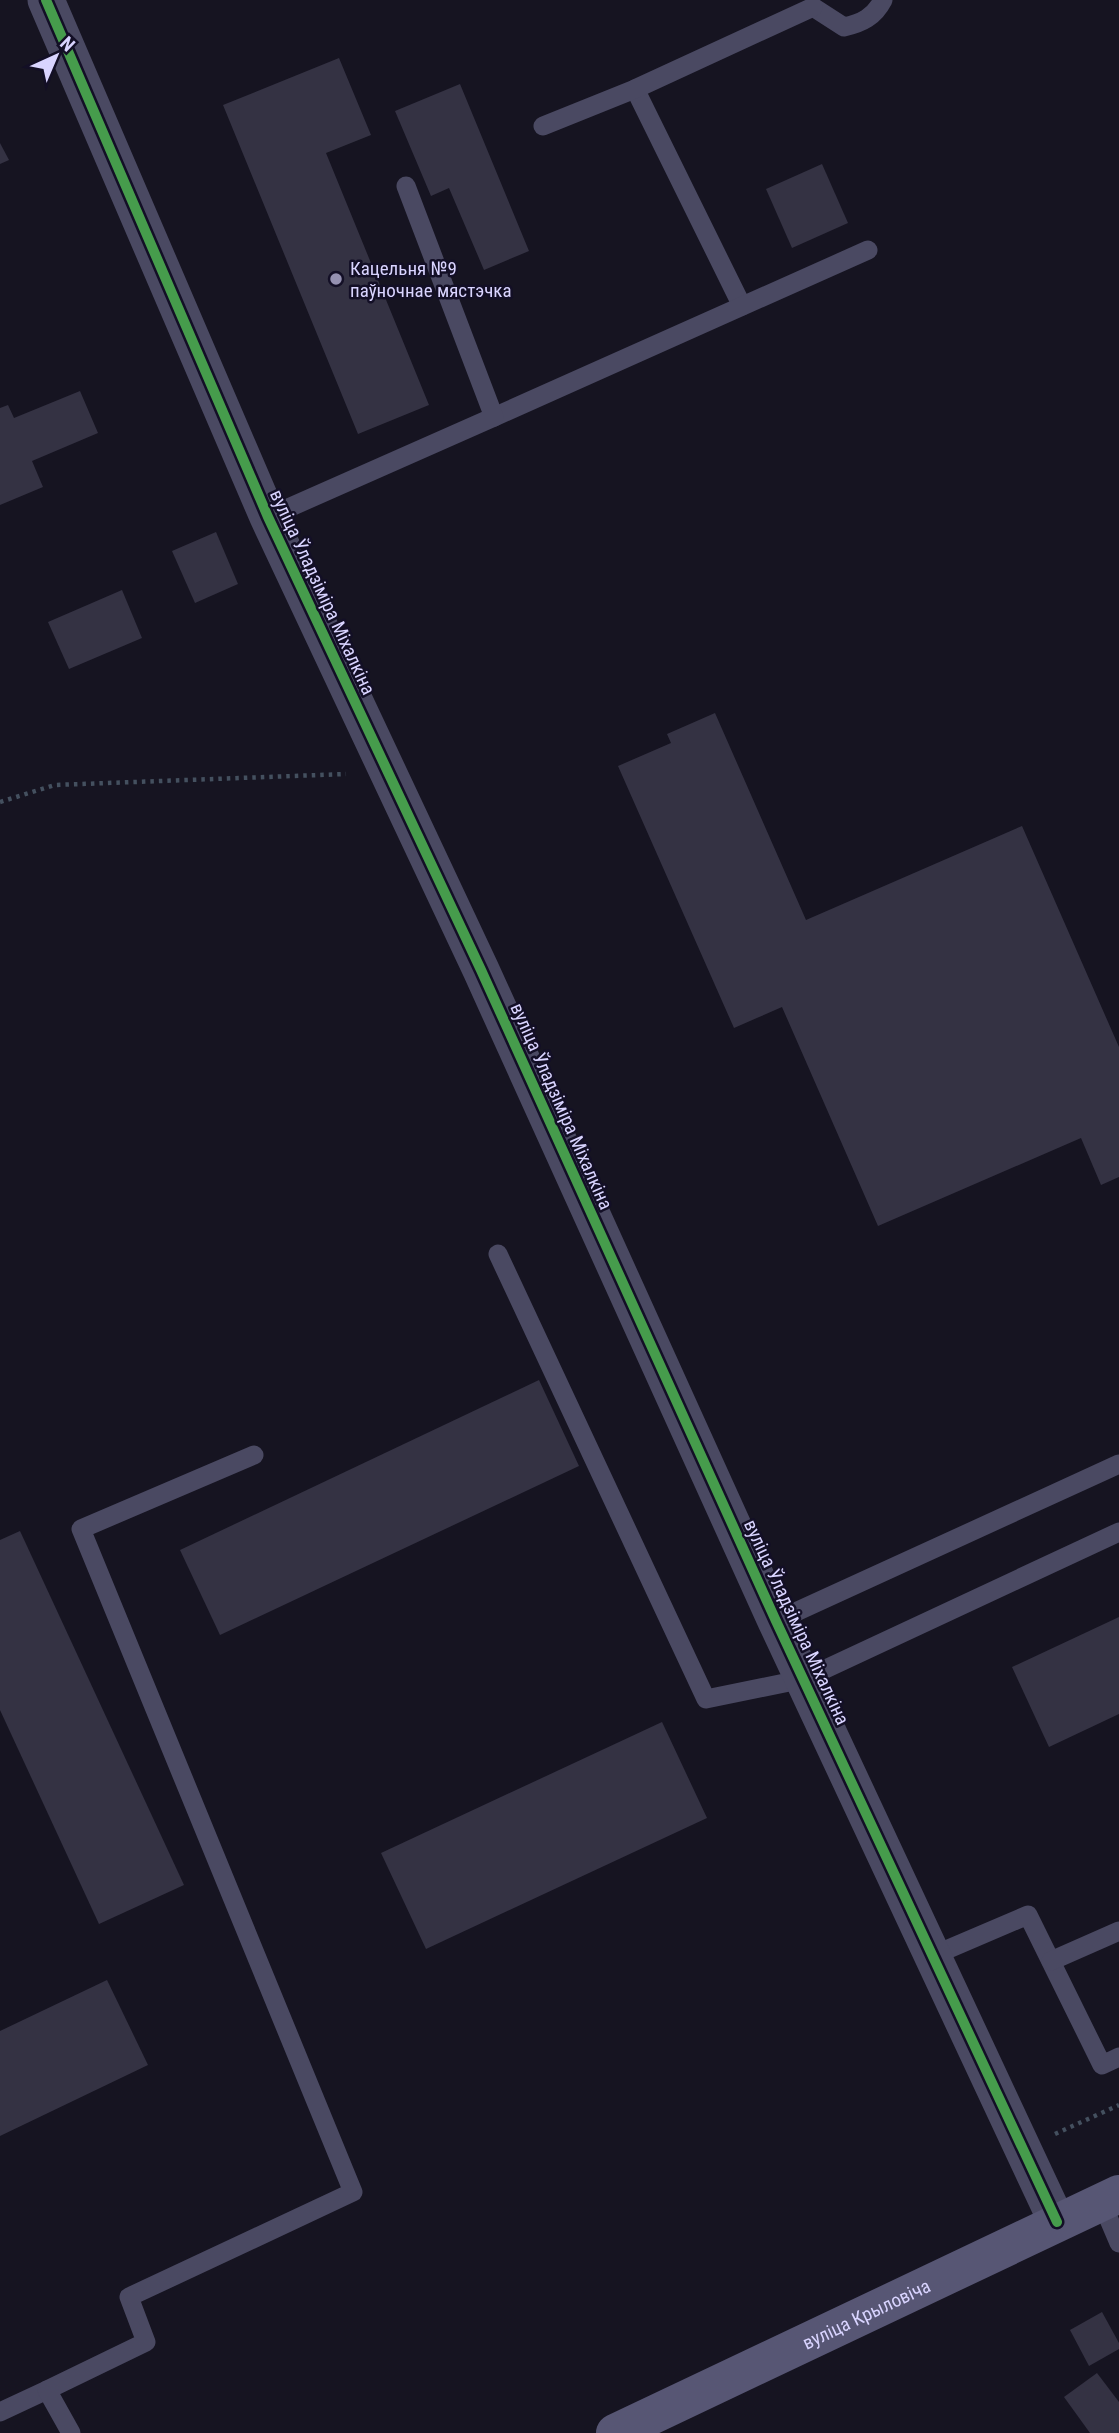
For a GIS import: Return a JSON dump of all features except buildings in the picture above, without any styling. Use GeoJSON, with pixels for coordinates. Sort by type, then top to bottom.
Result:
{"type":"FeatureCollection","features":[{"type":"Feature","properties":{"kind":"main road","name":"вуліца Крыловіча"},"geometry":{"type":"LineString","coordinates":[[615,2433],[1110,2199]]}},
{"type":"Feature","properties":{"kind":"street","name":"вуліца Ўладзіміра Міхалкіна"},"geometry":{"type":"LineString","coordinates":[[46,0],[268,517],[481,970],[776,1621],[1057,2222]]}},
{"type":"Feature","properties":{"kind":"lane"},"geometry":{"type":"LineString","coordinates":[[543,126],[635,89],[813,4],[844,27],[861,23],[872,15],[883,0]]}},
{"type":"Feature","properties":{"kind":"lane"},"geometry":{"type":"LineString","coordinates":[[635,89],[742,306]]}},
{"type":"Feature","properties":{"kind":"lane"},"geometry":{"type":"LineString","coordinates":[[406,186],[494,416]]}},
{"type":"Feature","properties":{"kind":"lane"},"geometry":{"type":"LineString","coordinates":[[268,517],[868,250]]}},
{"type":"Feature","properties":{"kind":"lane"},"geometry":{"type":"LineString","coordinates":[[498,1254],[706,1699],[804,1679],[1119,1532]]}},
{"type":"Feature","properties":{"kind":"lane"},"geometry":{"type":"LineString","coordinates":[[0,2412],[146,2342],[129,2297],[353,2192],[81,1529],[254,1455]]}},
{"type":"Feature","properties":{"kind":"lane"},"geometry":{"type":"LineString","coordinates":[[776,1621],[1119,1464]]}},
{"type":"Feature","properties":{"kind":"lane"},"geometry":{"type":"LineString","coordinates":[[932,1956],[1028,1914],[1102,2065],[1119,2057]]}},
{"type":"Feature","properties":{"kind":"lane"},"geometry":{"type":"LineString","coordinates":[[1051,1961],[1119,1931]]}},
{"type":"Feature","properties":{"kind":"lane"},"geometry":{"type":"LineString","coordinates":[[1110,2199],[1119,2243]]}},
{"type":"Feature","properties":{"kind":"lane"},"geometry":{"type":"LineString","coordinates":[[47,2390],[71,2433]]}},
{"type":"Feature","properties":{"kind":"path"},"geometry":{"type":"LineString","coordinates":[[0,802],[55,785],[388,772]]}},
{"type":"Feature","properties":{"kind":"path"},"geometry":{"type":"LineString","coordinates":[[1022,2149],[1119,2105]]}},
{"type":"Feature","properties":{"kind":"cycle path"},"geometry":{"type":"LineString","coordinates":[[46,0],[268,517],[481,970],[776,1621],[1057,2222]]}},
{"type":"Feature","properties":{"kind":"place","name":"Кацельня №9 паўночнае мястэчка"},"geometry":{"type":"Point","coordinates":[336,279]}}]}
